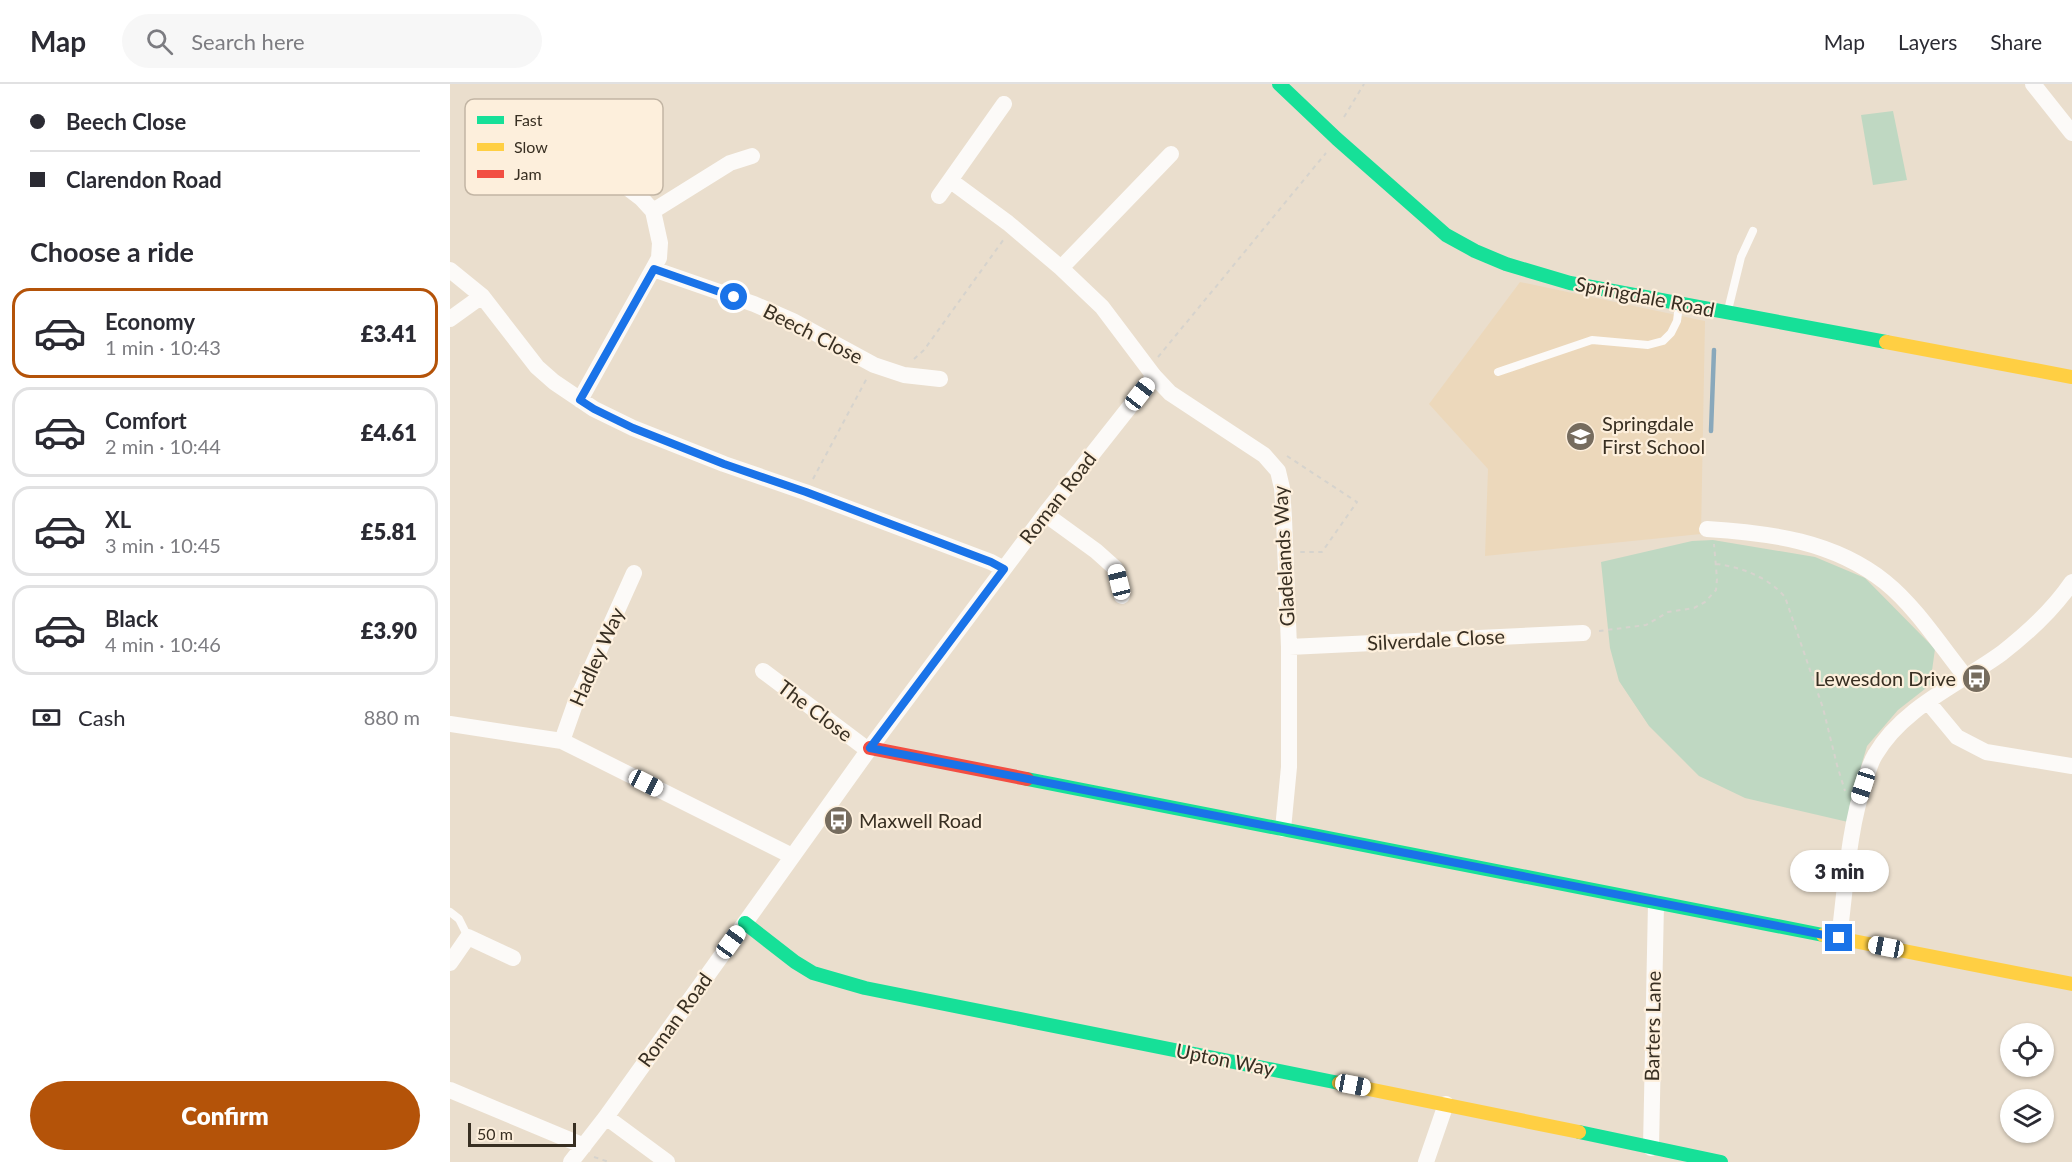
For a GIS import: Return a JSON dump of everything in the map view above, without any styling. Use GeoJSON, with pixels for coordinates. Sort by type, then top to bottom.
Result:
{"type":"FeatureCollection","features":[{"type":"Feature","properties":{"kind":"street","name":"Springdale Road"},"geometry":{"type":"LineString","coordinates":[[1279,84],[1421,215],[1446,235],[1466,248],[1506,264],[1586,286],[2072,376]]}},
{"type":"Feature","properties":{"kind":"street"},"geometry":{"type":"LineString","coordinates":[[2033,84],[2072,133]]}},
{"type":"Feature","properties":{"kind":"street"},"geometry":{"type":"LineString","coordinates":[[939,196],[1004,104]]}},
{"type":"Feature","properties":{"kind":"street"},"geometry":{"type":"LineString","coordinates":[[1061,268],[1171,154]]}},
{"type":"Feature","properties":{"kind":"street"},"geometry":{"type":"LineString","coordinates":[[653,212],[730,164],[752,156]]}},
{"type":"Feature","properties":{"kind":"street","name":"Gladelands Way"},"geometry":{"type":"LineString","coordinates":[[951,181],[1013,227],[1061,268],[1101,307],[1170,393],[1264,455],[1278,471],[1282,488],[1288,647],[1289,767],[1283,829]]}},
{"type":"Feature","properties":{"kind":"street"},"geometry":{"type":"LineString","coordinates":[[580,400],[659,258],[660,243],[653,212],[637,195]]}},
{"type":"Feature","properties":{"kind":"street","name":"Beech Close"},"geometry":{"type":"LineString","coordinates":[[654,269],[754,304],[793,321],[874,365],[900,374],[940,379]]}},
{"type":"Feature","properties":{"kind":"street"},"geometry":{"type":"LineString","coordinates":[[450,270],[482,296],[537,367],[594,409],[633,428],[724,464],[806,492],[991,562],[1004,569]]}},
{"type":"Feature","properties":{"kind":"street"},"geometry":{"type":"LineString","coordinates":[[450,319],[482,296]]}},
{"type":"Feature","properties":{"kind":"street","name":"Roman Road"},"geometry":{"type":"LineString","coordinates":[[572,1162],[869,749],[1151,372]]}},
{"type":"Feature","properties":{"kind":"street"},"geometry":{"type":"LineString","coordinates":[[1045,514],[1096,551],[1115,568],[1122,596]]}},
{"type":"Feature","properties":{"kind":"street"},"geometry":{"type":"LineString","coordinates":[[1711,529],[1781,537],[1824,547],[1859,564],[1885,582],[1907,604],[1965,676]]}},
{"type":"Feature","properties":{"kind":"street","name":"Hadley Way"},"geometry":{"type":"LineString","coordinates":[[562,741],[575,704],[634,573]]}},
{"type":"Feature","properties":{"kind":"street"},"geometry":{"type":"LineString","coordinates":[[1839,938],[1857,806],[1874,757],[1892,731],[1928,702],[2000,654],[2029,630],[2056,604],[2072,582]]}},
{"type":"Feature","properties":{"kind":"street","name":"Silverdale Close"},"geometry":{"type":"LineString","coordinates":[[1288,647],[1583,633]]}},
{"type":"Feature","properties":{"kind":"street","name":"The Close"},"geometry":{"type":"LineString","coordinates":[[763,672],[869,749]]}},
{"type":"Feature","properties":{"kind":"street"},"geometry":{"type":"LineString","coordinates":[[1928,702],[1957,737],[1986,752],[2072,766]]}},
{"type":"Feature","properties":{"kind":"street"},"geometry":{"type":"LineString","coordinates":[[450,724],[562,741],[792,856]]}},
{"type":"Feature","properties":{"kind":"street"},"geometry":{"type":"LineString","coordinates":[[869,749],[2072,984]]}},
{"type":"Feature","properties":{"kind":"street","name":"Barters Lane"},"geometry":{"type":"LineString","coordinates":[[1651,1148],[1656,903]]}},
{"type":"Feature","properties":{"kind":"street","name":"Upton Way"},"geometry":{"type":"LineString","coordinates":[[745,922],[795,962],[813,973],[864,988],[1446,1104],[1720,1162]]}},
{"type":"Feature","properties":{"kind":"street"},"geometry":{"type":"LineString","coordinates":[[450,963],[468,937],[513,958]]}},
{"type":"Feature","properties":{"kind":"street"},"geometry":{"type":"LineString","coordinates":[[450,1090],[584,1146]]}},
{"type":"Feature","properties":{"kind":"street"},"geometry":{"type":"LineString","coordinates":[[1425,1162],[1446,1104]]}},
{"type":"Feature","properties":{"kind":"street"},"geometry":{"type":"LineString","coordinates":[[606,1117],[667,1162]]}},
{"type":"Feature","properties":{"kind":"lane"},"geometry":{"type":"LineString","coordinates":[[1728,314],[1741,257],[1753,231]]}},
{"type":"Feature","properties":{"kind":"lane"},"geometry":{"type":"LineString","coordinates":[[1498,372],[1592,340],[1648,345],[1663,341],[1671,333],[1677,321],[1679,304]]}},
{"type":"Feature","properties":{"kind":"lane"},"geometry":{"type":"LineString","coordinates":[[450,912],[459,919],[468,937]]}},
{"type":"Feature","properties":{"kind":"path"},"geometry":{"type":"LineString","coordinates":[[1151,372],[1335,137],[1364,84]]}},
{"type":"Feature","properties":{"kind":"path"},"geometry":{"type":"LineString","coordinates":[[900,374],[924,350],[1013,227]]}},
{"type":"Feature","properties":{"kind":"path"},"geometry":{"type":"LineString","coordinates":[[806,492],[874,365]]}},
{"type":"Feature","properties":{"kind":"path"},"geometry":{"type":"LineString","coordinates":[[1285,455],[1356,502],[1322,552],[1285,553]]}},
{"type":"Feature","properties":{"kind":"path"},"geometry":{"type":"LineString","coordinates":[[1583,633],[1646,625],[1668,612],[1694,608],[1705,602],[1716,590],[1717,579],[1711,529]]}},
{"type":"Feature","properties":{"kind":"path"},"geometry":{"type":"LineString","coordinates":[[1716,564],[1751,573],[1775,586],[1785,597],[1823,708],[1837,765],[1850,804],[1857,806]]}},
{"type":"Feature","properties":{"kind":"shaded area","name":"Springdale First School"},"geometry":{"type":"Polygon","coordinates":[[[1520,282],[1705,321],[1701,534],[1485,556],[1488,469],[1429,404],[1520,282]]]}},
{"type":"Feature","properties":{"kind":"green space"},"geometry":{"type":"Polygon","coordinates":[[[1893,111],[1907,180],[1873,185],[1861,115],[1893,111]]]}},
{"type":"Feature","properties":{"kind":"green space"},"geometry":{"type":"Polygon","coordinates":[[[1713,540],[1815,557],[1865,578],[1935,649],[1930,685],[1898,710],[1867,746],[1850,804],[1848,822],[1745,798],[1699,776],[1649,726],[1619,681],[1610,648],[1601,562],[1692,541],[1713,540]]]}},
{"type":"Feature","properties":{"kind":"waterway"},"geometry":{"type":"LineString","coordinates":[[1711,431],[1714,350]]}},
{"type":"Feature","properties":{"kind":"traffic: fast"},"geometry":{"type":"LineString","coordinates":[[1279,84],[1337,139],[1446,235],[1475,251],[1506,264],[1570,283],[1886,342]]}},
{"type":"Feature","properties":{"kind":"traffic: fast"},"geometry":{"type":"LineString","coordinates":[[1027,779],[1823,935]]}},
{"type":"Feature","properties":{"kind":"traffic: fast"},"geometry":{"type":"LineString","coordinates":[[745,923],[795,962],[813,973],[865,988],[1339,1083]]}},
{"type":"Feature","properties":{"kind":"traffic: fast"},"geometry":{"type":"LineString","coordinates":[[1579,1132],[1721,1162]]}},
{"type":"Feature","properties":{"kind":"traffic: slow"},"geometry":{"type":"LineString","coordinates":[[1886,342],[2072,377]]}},
{"type":"Feature","properties":{"kind":"traffic: slow"},"geometry":{"type":"LineString","coordinates":[[1823,935],[2072,984]]}},
{"type":"Feature","properties":{"kind":"traffic: slow"},"geometry":{"type":"LineString","coordinates":[[1339,1083],[1579,1132]]}},
{"type":"Feature","properties":{"kind":"traffic: jam"},"geometry":{"type":"LineString","coordinates":[[870,748],[1027,779]]}},
{"type":"Feature","properties":{"kind":"place","name":"Springdale First School"},"geometry":{"type":"Point","coordinates":[1581,436]}},
{"type":"Feature","properties":{"kind":"place","name":"Lewesdon Drive"},"geometry":{"type":"Point","coordinates":[1977,679]}},
{"type":"Feature","properties":{"kind":"place","name":"Maxwell Road"},"geometry":{"type":"Point","coordinates":[838,821]}},
{"type":"Feature","properties":{"kind":"route"},"geometry":{"type":"LineString","coordinates":[[734,297],[654,269],[580,400],[633,428],[724,464],[806,492],[991,562],[1004,569],[870,748],[1839,938]]}}]}
